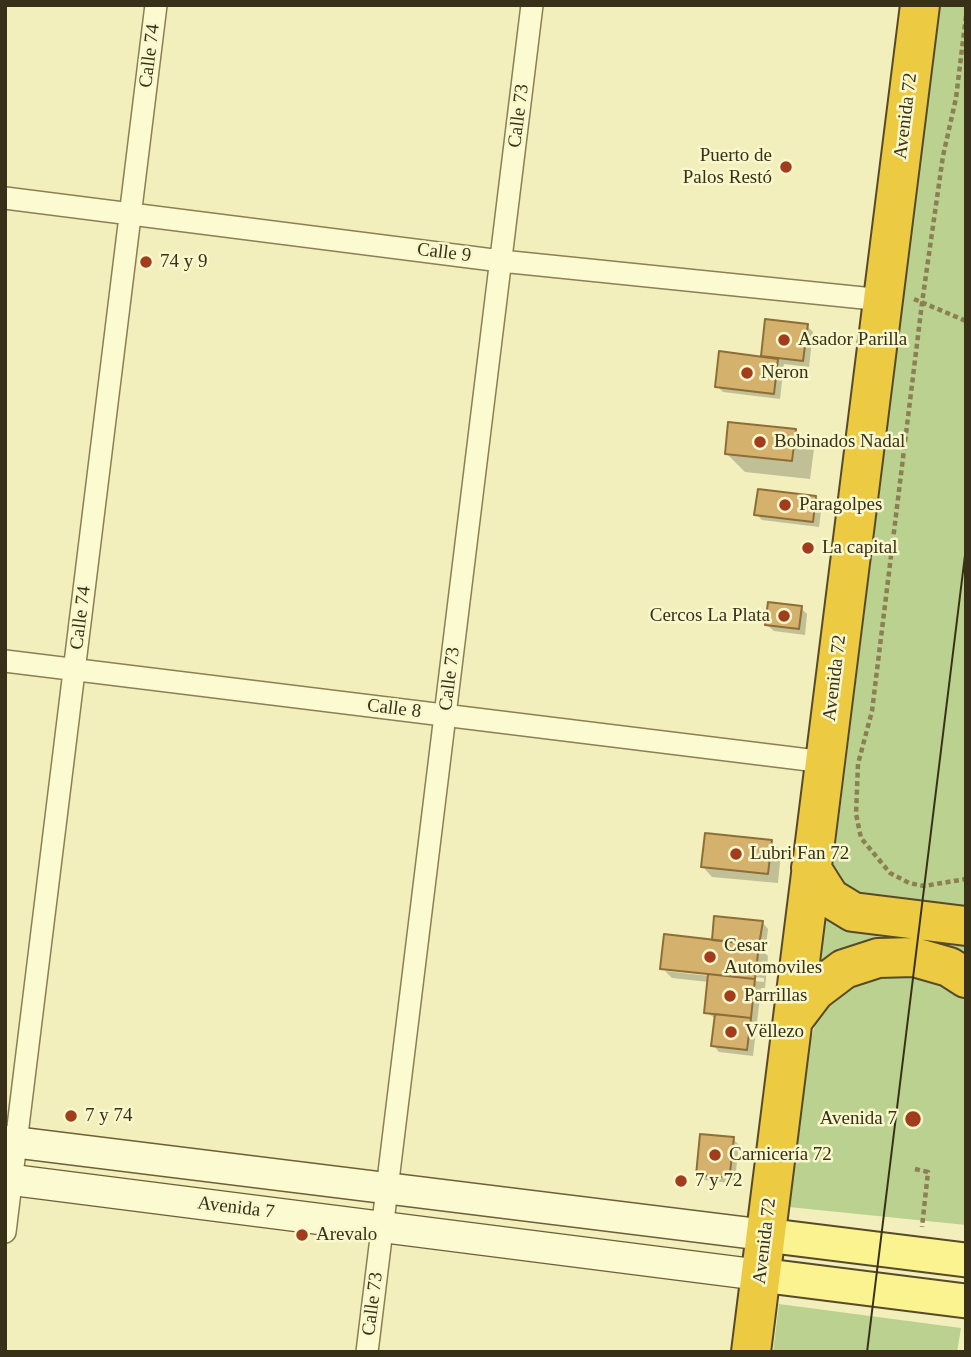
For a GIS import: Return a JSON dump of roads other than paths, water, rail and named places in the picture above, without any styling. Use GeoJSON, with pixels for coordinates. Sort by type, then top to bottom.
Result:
{"type":"FeatureCollection","features":[{"type":"Feature","properties":{"kind":"highway","name":"Avenida 72"},"geometry":{"type":"LineString","coordinates":[[751,1352],[920,5]]}},
{"type":"Feature","properties":{"kind":"highway"},"geometry":{"type":"LineString","coordinates":[[811,868],[830,898],[853,912],[966,926]]}},
{"type":"Feature","properties":{"kind":"highway"},"geometry":{"type":"LineString","coordinates":[[793,1020],[815,991],[834,976],[844,969],[878,958],[914,957],[948,967],[966,978]]}},
{"type":"Feature","properties":{"kind":"main road","name":"Avenida 7"},"geometry":{"type":"LineString","coordinates":[[11,1141],[966,1260]]}},
{"type":"Feature","properties":{"kind":"main road","name":"Avenida 7"},"geometry":{"type":"LineString","coordinates":[[8,1180],[966,1301]]}},
{"type":"Feature","properties":{"kind":"street","name":"Calle 74"},"geometry":{"type":"LineString","coordinates":[[5,1232],[11,1141],[74,669],[156,5]]}},
{"type":"Feature","properties":{"kind":"street","name":"Calle 73"},"geometry":{"type":"LineString","coordinates":[[367,1352],[533,5]]}},
{"type":"Feature","properties":{"kind":"street","name":"Calle 9"},"geometry":{"type":"LineString","coordinates":[[5,198],[501,261],[884,292]]}},
{"type":"Feature","properties":{"kind":"street","name":"Calle 8"},"geometry":{"type":"LineString","coordinates":[[5,661],[825,762]]}},
{"type":"Feature","properties":{"kind":"tram line"},"geometry":{"type":"LineString","coordinates":[[867,1352],[966,547]]}},
{"type":"Feature","properties":{"kind":"place","name":"Puerto de Palos Restó"},"geometry":{"type":"Point","coordinates":[786,167]}},
{"type":"Feature","properties":{"kind":"place","name":"74 y 9"},"geometry":{"type":"Point","coordinates":[146,262]}},
{"type":"Feature","properties":{"kind":"place","name":"Asador Parilla"},"geometry":{"type":"Point","coordinates":[784,340]}},
{"type":"Feature","properties":{"kind":"place","name":"Neron"},"geometry":{"type":"Point","coordinates":[747,373]}},
{"type":"Feature","properties":{"kind":"place","name":"Bobinados Nadal"},"geometry":{"type":"Point","coordinates":[760,442]}},
{"type":"Feature","properties":{"kind":"place","name":"Paragolpes"},"geometry":{"type":"Point","coordinates":[785,505]}},
{"type":"Feature","properties":{"kind":"place","name":"La capital"},"geometry":{"type":"Point","coordinates":[808,548]}},
{"type":"Feature","properties":{"kind":"place","name":"Cercos La Plata"},"geometry":{"type":"Point","coordinates":[784,616]}},
{"type":"Feature","properties":{"kind":"place","name":"Lubri Fan 72"},"geometry":{"type":"Point","coordinates":[736,854]}},
{"type":"Feature","properties":{"kind":"place","name":"Cesar Automoviles"},"geometry":{"type":"Point","coordinates":[710,957]}},
{"type":"Feature","properties":{"kind":"place","name":"Parrillas"},"geometry":{"type":"Point","coordinates":[730,996]}},
{"type":"Feature","properties":{"kind":"place","name":"Vëllezo"},"geometry":{"type":"Point","coordinates":[731,1032]}},
{"type":"Feature","properties":{"kind":"place","name":"7 y 74"},"geometry":{"type":"Point","coordinates":[71,1116]}},
{"type":"Feature","properties":{"kind":"place","name":"Avenida 7"},"geometry":{"type":"Point","coordinates":[913,1119]}},
{"type":"Feature","properties":{"kind":"place","name":"Carnicería 72"},"geometry":{"type":"Point","coordinates":[715,1155]}},
{"type":"Feature","properties":{"kind":"place","name":"7 y 72"},"geometry":{"type":"Point","coordinates":[681,1181]}},
{"type":"Feature","properties":{"kind":"place","name":"Arevalo"},"geometry":{"type":"Point","coordinates":[302,1235]}}]}
